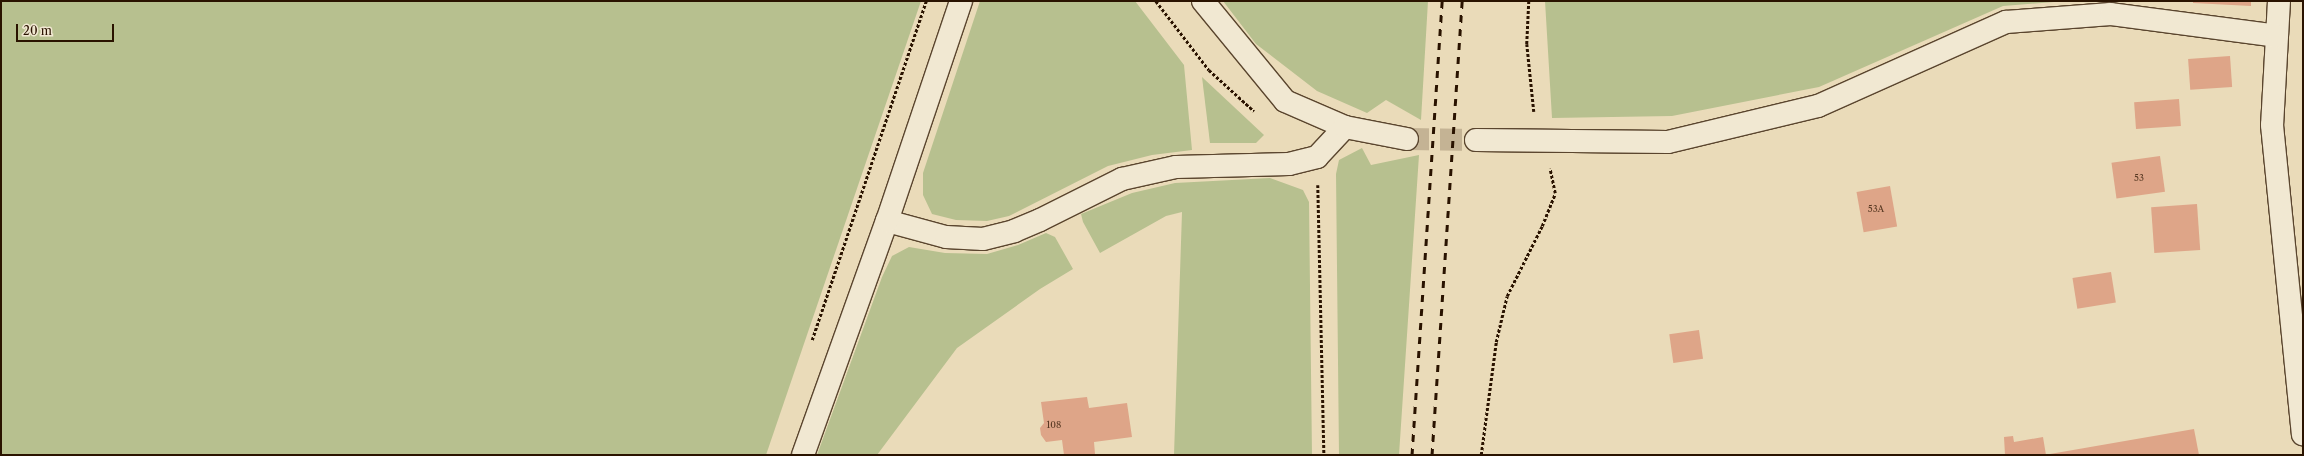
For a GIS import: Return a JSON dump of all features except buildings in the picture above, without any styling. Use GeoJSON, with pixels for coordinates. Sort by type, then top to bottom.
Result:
{"type":"FeatureCollection","features":[{"type":"Feature","properties":{"kind":"street"},"geometry":{"type":"LineString","coordinates":[[803,455],[887,221],[961,1]]}},
{"type":"Feature","properties":{"kind":"street"},"geometry":{"type":"LineString","coordinates":[[1203,1],[1285,101],[1346,127],[1408,139]]}},
{"type":"Feature","properties":{"kind":"street"},"geometry":{"type":"LineString","coordinates":[[2280,1],[2272,125],[2303,434]]}},
{"type":"Feature","properties":{"kind":"street"},"geometry":{"type":"LineString","coordinates":[[1476,140],[1668,142],[1818,106],[2006,22],[2111,14],[2277,36]]}},
{"type":"Feature","properties":{"kind":"street"},"geometry":{"type":"LineString","coordinates":[[887,221],[946,237],[983,239],[1014,231],[1040,220],[1122,179],[1176,167],[1289,164],[1317,157],[1346,127]]}},
{"type":"Feature","properties":{"kind":"path"},"geometry":{"type":"LineString","coordinates":[[811,342],[926,1]]}},
{"type":"Feature","properties":{"kind":"path"},"geometry":{"type":"LineString","coordinates":[[1156,1],[1209,70],[1259,116]]}},
{"type":"Feature","properties":{"kind":"path"},"geometry":{"type":"LineString","coordinates":[[1481,455],[1496,342],[1507,296],[1542,226],[1555,193],[1544,141],[1532,108],[1527,44],[1529,1]]}},
{"type":"Feature","properties":{"kind":"path"},"geometry":{"type":"LineString","coordinates":[[1317,157],[1324,455]]}},
{"type":"Feature","properties":{"kind":"green space"},"geometry":{"type":"Polygon","coordinates":[[[1,1],[921,1],[766,455],[1,455],[1,1]]]}},
{"type":"Feature","properties":{"kind":"green space"},"geometry":{"type":"Polygon","coordinates":[[[980,1],[1135,1],[1184,65],[1192,150],[1152,155],[1108,166],[1009,216],[987,221],[956,220],[932,214],[923,195],[923,173],[980,1]]]}},
{"type":"Feature","properties":{"kind":"green space"},"geometry":{"type":"Polygon","coordinates":[[[1223,1],[1428,1],[1421,120],[1386,100],[1367,113],[1317,91],[1256,44],[1223,1]]]}},
{"type":"Feature","properties":{"kind":"green space"},"geometry":{"type":"Polygon","coordinates":[[[1545,1],[2067,1],[2003,6],[1819,87],[1672,116],[1552,118],[1545,1]]]}},
{"type":"Feature","properties":{"kind":"green space"},"geometry":{"type":"Polygon","coordinates":[[[1202,77],[1264,135],[1256,143],[1210,143],[1202,77]]]}},
{"type":"Feature","properties":{"kind":"green space"},"geometry":{"type":"Polygon","coordinates":[[[1362,148],[1371,165],[1419,155],[1399,455],[1339,455],[1336,174],[1339,160],[1362,148]]]}},
{"type":"Feature","properties":{"kind":"green space"},"geometry":{"type":"Polygon","coordinates":[[[1270,178],[1303,190],[1309,202],[1312,455],[1174,455],[1182,212],[1166,216],[1100,253],[1083,222],[1081,214],[1132,193],[1175,183],[1270,178]]]}},
{"type":"Feature","properties":{"kind":"green space"},"geometry":{"type":"Polygon","coordinates":[[[1046,233],[1055,237],[1073,269],[1040,289],[957,348],[877,455],[817,455],[882,277],[892,256],[909,247],[945,253],[987,254],[1018,245],[1046,233]]]}},
{"type":"Feature","properties":{"kind":"tunnel"},"geometry":{"type":"LineString","coordinates":[[1407,139],[1476,140]]}},
{"type":"Feature","properties":{"kind":"railway"},"geometry":{"type":"LineString","coordinates":[[1412,455],[1442,1]]}},
{"type":"Feature","properties":{"kind":"railway"},"geometry":{"type":"LineString","coordinates":[[1432,455],[1462,1]]}}]}
